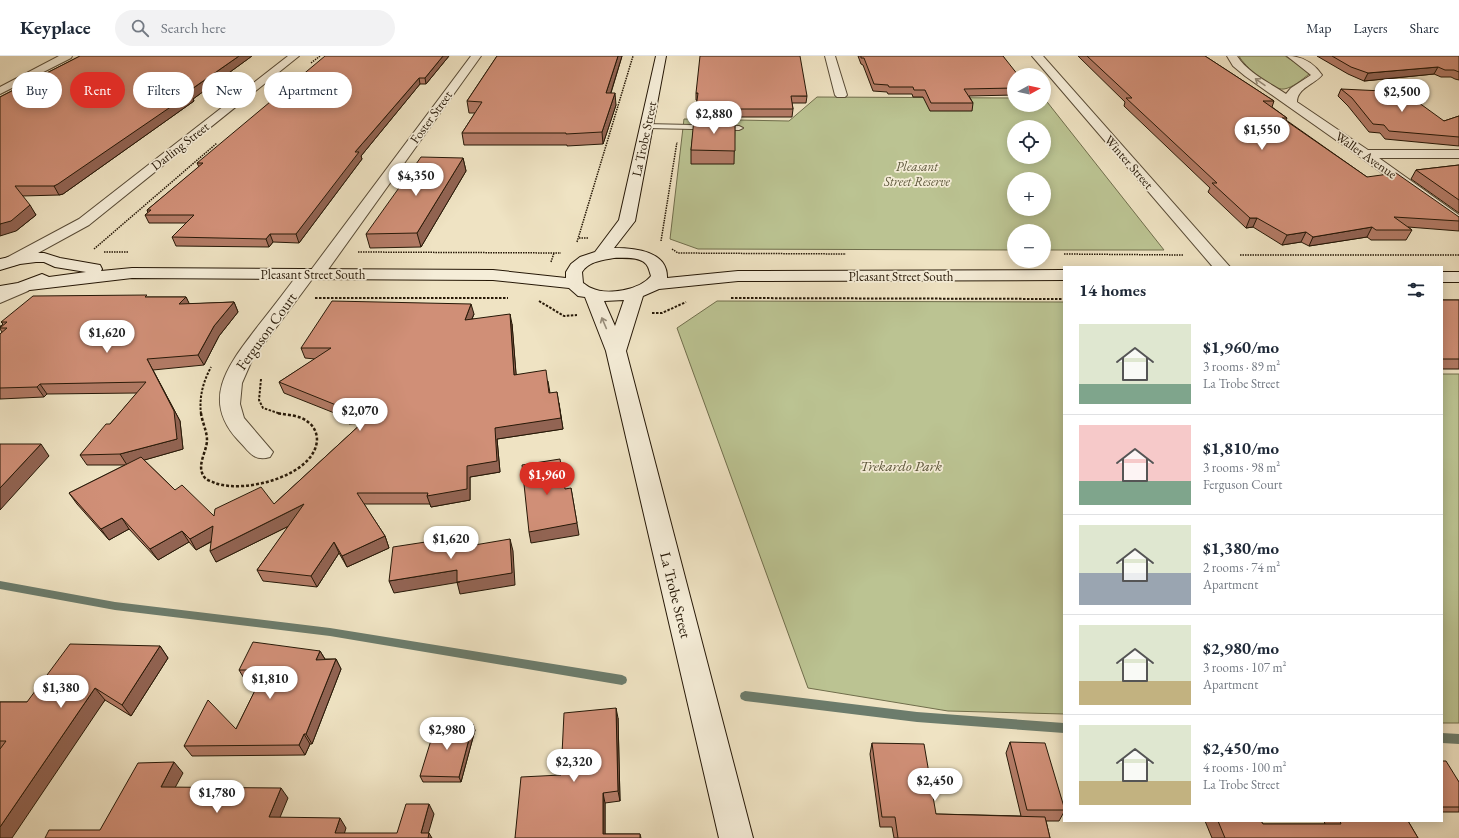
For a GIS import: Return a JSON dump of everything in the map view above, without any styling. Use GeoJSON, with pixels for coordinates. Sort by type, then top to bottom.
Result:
{"type":"FeatureCollection","features":[{"type":"Feature","properties":{"kind":"street"},"geometry":{"type":"LineString","coordinates":[[0,91],[67,56]]}},
{"type":"Feature","properties":{"kind":"street","name":"Darling Street"},"geometry":{"type":"LineString","coordinates":[[25,286],[52,273],[55,268],[54,261],[63,244],[84,222],[294,56]]}},
{"type":"Feature","properties":{"kind":"street","name":"Foster Street"},"geometry":{"type":"LineString","coordinates":[[312,274],[476,56]]}},
{"type":"Feature","properties":{"kind":"street","name":"La Trobe Street"},"geometry":{"type":"LineString","coordinates":[[601,255],[627,221],[648,126],[661,56]]}},
{"type":"Feature","properties":{"kind":"street"},"geometry":{"type":"LineString","coordinates":[[830,56],[841,95]]}},
{"type":"Feature","properties":{"kind":"street","name":"Winter Street"},"geometry":{"type":"LineString","coordinates":[[1037,56],[1221,266]]}},
{"type":"Feature","properties":{"kind":"street","name":"Waller Avenue"},"geometry":{"type":"LineString","coordinates":[[1232,56],[1243,69],[1459,222]]}},
{"type":"Feature","properties":{"kind":"street"},"geometry":{"type":"LineString","coordinates":[[1291,104],[1290,99],[1292,94],[1317,75],[1312,69],[1292,56]]}},
{"type":"Feature","properties":{"kind":"street"},"geometry":{"type":"LineString","coordinates":[[1365,154],[1459,154]]}},
{"type":"Feature","properties":{"kind":"street"},"geometry":{"type":"LineString","coordinates":[[601,255],[626,253],[639,255],[627,221]]}},
{"type":"Feature","properties":{"kind":"street","name":"Darling Street"},"geometry":{"type":"LineString","coordinates":[[4,263],[84,222]]}},
{"type":"Feature","properties":{"kind":"street","name":"Pleasant Street South"},"geometry":{"type":"LineString","coordinates":[[493,276],[581,264],[601,255]]}},
{"type":"Feature","properties":{"kind":"street","name":"Pleasant Street South"},"geometry":{"type":"LineString","coordinates":[[639,255],[668,265],[738,276]]}},
{"type":"Feature","properties":{"kind":"street","name":"Pleasant Street South"},"geometry":{"type":"LineString","coordinates":[[4,263],[36,258],[132,273]]}},
{"type":"Feature","properties":{"kind":"street"},"geometry":{"type":"LineString","coordinates":[[581,264],[575,270],[573,277],[575,284],[584,292],[606,296],[635,294],[646,289],[654,284],[659,277],[659,269],[668,265]]}},
{"type":"Feature","properties":{"kind":"street","name":"Pleasant Street South"},"geometry":{"type":"LineString","coordinates":[[0,291],[70,279],[132,273],[493,276],[575,284]]}},
{"type":"Feature","properties":{"kind":"street","name":"Ferguson Court"},"geometry":{"type":"LineString","coordinates":[[262,452],[240,429],[233,418],[230,404],[232,383],[243,359],[312,274]]}},
{"type":"Feature","properties":{"kind":"street","name":"Pleasant Street South"},"geometry":{"type":"LineString","coordinates":[[654,284],[738,276],[1063,275]]}},
{"type":"Feature","properties":{"kind":"street"},"geometry":{"type":"LineString","coordinates":[[1443,277],[1459,277]]}},
{"type":"Feature","properties":{"kind":"street"},"geometry":{"type":"LineString","coordinates":[[0,298],[25,286]]}},
{"type":"Feature","properties":{"kind":"street","name":"La Trobe Street"},"geometry":{"type":"LineString","coordinates":[[592,294],[616,351],[736,838]]}},
{"type":"Feature","properties":{"kind":"street"},"geometry":{"type":"LineString","coordinates":[[616,351],[635,294]]}},
{"type":"Feature","properties":{"kind":"lane"},"geometry":{"type":"LineString","coordinates":[[648,126],[739,128]]}},
{"type":"Feature","properties":{"kind":"path"},"geometry":{"type":"LineString","coordinates":[[306,68],[320,56]]}},
{"type":"Feature","properties":{"kind":"path"},"geometry":{"type":"LineString","coordinates":[[577,243],[633,56]]}},
{"type":"Feature","properties":{"kind":"path"},"geometry":{"type":"LineString","coordinates":[[661,241],[679,126]]}},
{"type":"Feature","properties":{"kind":"path"},"geometry":{"type":"LineString","coordinates":[[97,252],[94,248],[221,140]]}},
{"type":"Feature","properties":{"kind":"path"},"geometry":{"type":"LineString","coordinates":[[656,240],[661,241],[678,253],[851,254]]}},
{"type":"Feature","properties":{"kind":"path"},"geometry":{"type":"LineString","coordinates":[[355,252],[567,253]]}},
{"type":"Feature","properties":{"kind":"path"},"geometry":{"type":"LineString","coordinates":[[550,264],[554,253]]}},
{"type":"Feature","properties":{"kind":"path"},"geometry":{"type":"LineString","coordinates":[[1060,254],[1459,255]]}},
{"type":"Feature","properties":{"kind":"path"},"geometry":{"type":"LineString","coordinates":[[312,298],[511,298]]}},
{"type":"Feature","properties":{"kind":"path"},"geometry":{"type":"LineString","coordinates":[[534,298],[564,316]]}},
{"type":"Feature","properties":{"kind":"path"},"geometry":{"type":"LineString","coordinates":[[727,298],[1063,299]]}},
{"type":"Feature","properties":{"kind":"path"},"geometry":{"type":"LineString","coordinates":[[648,314],[662,313],[688,301]]}},
{"type":"Feature","properties":{"kind":"path"},"geometry":{"type":"LineString","coordinates":[[262,376],[259,400],[263,408],[273,413],[303,419],[313,426],[317,436],[317,443],[311,455],[298,467],[279,479]]}},
{"type":"Feature","properties":{"kind":"green space"},"geometry":{"type":"Polygon","coordinates":[[[1239,56],[1285,56],[1307,70],[1309,74],[1290,87],[1279,89],[1259,77],[1239,56]]]}},
{"type":"Feature","properties":{"kind":"green space","name":"Pleasant Street Reserve"},"geometry":{"type":"Polygon","coordinates":[[[817,97],[1007,98],[1007,112],[1051,112],[1051,107],[1164,250],[1051,250],[1051,224],[1007,224],[1007,250],[698,249],[670,239],[684,119],[789,121],[817,97]]]}},
{"type":"Feature","properties":{"kind":"green space","name":"Trekardo Park"},"geometry":{"type":"Polygon","coordinates":[[[717,301],[1063,302],[1063,714],[948,711],[808,688],[677,328],[717,301]]]}},
{"type":"Feature","properties":{"kind":"green space"},"geometry":{"type":"Polygon","coordinates":[[[1443,374],[1459,374],[1459,723],[1443,723],[1443,374]]]}},
{"type":"Feature","properties":{"kind":"building"},"geometry":{"type":"Polygon","coordinates":[[[80,56],[239,56],[216,72],[202,72],[202,82],[194,87],[194,72],[133,72],[133,108],[169,108],[58,184],[54,186],[15,186],[30,205],[11,221],[0,224],[0,97],[12,91],[12,108],[62,108],[62,72],[49,72],[80,56]]]}},
{"type":"Feature","properties":{"kind":"building"},"geometry":{"type":"Polygon","coordinates":[[[325,56],[443,56],[425,78],[419,78],[355,152],[359,152],[296,234],[270,234],[266,239],[172,237],[194,215],[145,215],[151,210],[147,210],[203,163],[197,163],[264,107],[352,108],[352,72],[306,72],[325,56]]]}},
{"type":"Feature","properties":{"kind":"building"},"geometry":{"type":"Polygon","coordinates":[[[497,56],[618,56],[606,93],[615,93],[602,132],[566,134],[462,133],[482,102],[467,101],[497,56]]]}},
{"type":"Feature","properties":{"kind":"building"},"geometry":{"type":"Polygon","coordinates":[[[700,56],[800,56],[807,96],[791,96],[793,109],[735,109],[735,117],[695,116],[700,56]]]}},
{"type":"Feature","properties":{"kind":"building"},"geometry":{"type":"Polygon","coordinates":[[[861,56],[1003,56],[1012,68],[1007,68],[1007,88],[964,89],[973,103],[931,103],[925,90],[914,90],[913,87],[889,87],[888,85],[874,84],[864,58],[861,58],[861,56]]]}},
{"type":"Feature","properties":{"kind":"building"},"geometry":{"type":"Polygon","coordinates":[[[1087,56],[1205,56],[1274,101],[1263,101],[1287,118],[1282,118],[1367,177],[1396,173],[1459,217],[1459,221],[1394,217],[1412,230],[1376,230],[1372,227],[1313,237],[1306,232],[1287,235],[1257,218],[1250,218],[1212,183],[1217,183],[1126,98],[1132,98],[1087,56]]]}},
{"type":"Feature","properties":{"kind":"building"},"geometry":{"type":"Polygon","coordinates":[[[1332,56],[1459,56],[1459,72],[1454,70],[1445,70],[1438,67],[1368,73],[1351,67],[1332,56]]]}},
{"type":"Feature","properties":{"kind":"building"},"geometry":{"type":"Polygon","coordinates":[[[1341,89],[1404,92],[1444,121],[1459,116],[1459,137],[1389,131],[1384,125],[1373,124],[1352,98],[1341,89]]]}},
{"type":"Feature","properties":{"kind":"building"},"geometry":{"type":"Polygon","coordinates":[[[694,118],[735,119],[735,151],[691,150],[694,118]]]}},
{"type":"Feature","properties":{"kind":"building"},"geometry":{"type":"Polygon","coordinates":[[[421,157],[463,158],[417,233],[366,234],[421,157]]]}},
{"type":"Feature","properties":{"kind":"building"},"geometry":{"type":"Polygon","coordinates":[[[1459,165],[1459,200],[1416,170],[1459,165]]]}},
{"type":"Feature","properties":{"kind":"building"},"geometry":{"type":"Polygon","coordinates":[[[147,295],[145,297],[186,297],[179,304],[234,302],[214,326],[198,355],[147,359],[174,411],[177,439],[120,454],[80,455],[106,424],[110,424],[146,382],[40,384],[37,387],[0,388],[0,334],[7,328],[0,328],[7,322],[1,322],[33,296],[147,295]]]}},
{"type":"Feature","properties":{"kind":"building"},"geometry":{"type":"Polygon","coordinates":[[[1443,300],[1459,300],[1459,359],[1443,359],[1443,300]]]}},
{"type":"Feature","properties":{"kind":"building"},"geometry":{"type":"Polygon","coordinates":[[[332,301],[471,304],[465,320],[510,314],[514,375],[546,370],[549,393],[557,392],[561,418],[495,428],[497,461],[467,466],[467,489],[427,496],[428,493],[357,493],[385,536],[342,556],[334,542],[311,576],[257,570],[304,504],[210,551],[213,526],[190,539],[182,531],[150,549],[122,518],[101,529],[69,493],[141,457],[175,490],[182,485],[214,516],[215,509],[261,487],[274,504],[375,411],[345,414],[346,409],[279,382],[331,348],[301,348],[332,301]]]}},
{"type":"Feature","properties":{"kind":"building"},"geometry":{"type":"Polygon","coordinates":[[[0,444],[41,444],[0,488],[0,444]]]}},
{"type":"Feature","properties":{"kind":"building"},"geometry":{"type":"Polygon","coordinates":[[[560,459],[565,489],[571,488],[577,523],[529,532],[522,465],[560,459]]]}},
{"type":"Feature","properties":{"kind":"building"},"geometry":{"type":"Polygon","coordinates":[[[458,537],[457,548],[510,539],[512,573],[457,582],[457,570],[389,581],[393,547],[458,537]]]}},
{"type":"Feature","properties":{"kind":"building"},"geometry":{"type":"Polygon","coordinates":[[[253,642],[320,651],[316,660],[336,659],[306,734],[304,734],[299,745],[184,746],[208,700],[236,729],[265,670],[239,670],[253,642]]]}},
{"type":"Feature","properties":{"kind":"building"},"geometry":{"type":"Polygon","coordinates":[[[70,644],[160,646],[122,705],[95,688],[0,827],[0,749],[6,741],[0,741],[0,702],[27,702],[70,644]]]}},
{"type":"Feature","properties":{"kind":"building"},"geometry":{"type":"Polygon","coordinates":[[[616,708],[618,791],[603,793],[603,834],[640,834],[640,838],[515,838],[521,777],[561,775],[564,713],[616,708]]]}},
{"type":"Feature","properties":{"kind":"building"},"geometry":{"type":"Polygon","coordinates":[[[436,724],[473,724],[459,777],[420,776],[436,724]]]}},
{"type":"Feature","properties":{"kind":"building"},"geometry":{"type":"Polygon","coordinates":[[[1010,742],[1045,743],[1063,804],[1063,810],[1027,810],[1010,742]]]}},
{"type":"Feature","properties":{"kind":"building"},"geometry":{"type":"Polygon","coordinates":[[[872,743],[924,744],[936,814],[1045,817],[1050,838],[898,838],[895,817],[882,817],[872,743]]]}},
{"type":"Feature","properties":{"kind":"building"},"geometry":{"type":"Polygon","coordinates":[[[1443,761],[1446,761],[1459,782],[1459,807],[1443,807],[1443,761]]]}},
{"type":"Feature","properties":{"kind":"building"},"geometry":{"type":"Polygon","coordinates":[[[174,762],[161,787],[281,788],[269,817],[340,818],[335,833],[397,833],[406,804],[429,804],[421,833],[429,833],[428,838],[45,838],[49,830],[100,830],[138,763],[174,762]]]}},
{"type":"Feature","properties":{"kind":"building"},"geometry":{"type":"Polygon","coordinates":[[[1218,822],[1262,822],[1263,824],[1341,824],[1340,822],[1409,822],[1418,838],[1225,838],[1218,822]]]}},
{"type":"Feature","properties":{"kind":"waterway"},"geometry":{"type":"LineString","coordinates":[[0,585],[115,606],[330,632],[622,680]]}},
{"type":"Feature","properties":{"kind":"waterway"},"geometry":{"type":"LineString","coordinates":[[745,696],[917,717],[1063,728]]}},
{"type":"Feature","properties":{"kind":"waterway"},"geometry":{"type":"LineString","coordinates":[[1443,738],[1459,739]]}}]}
